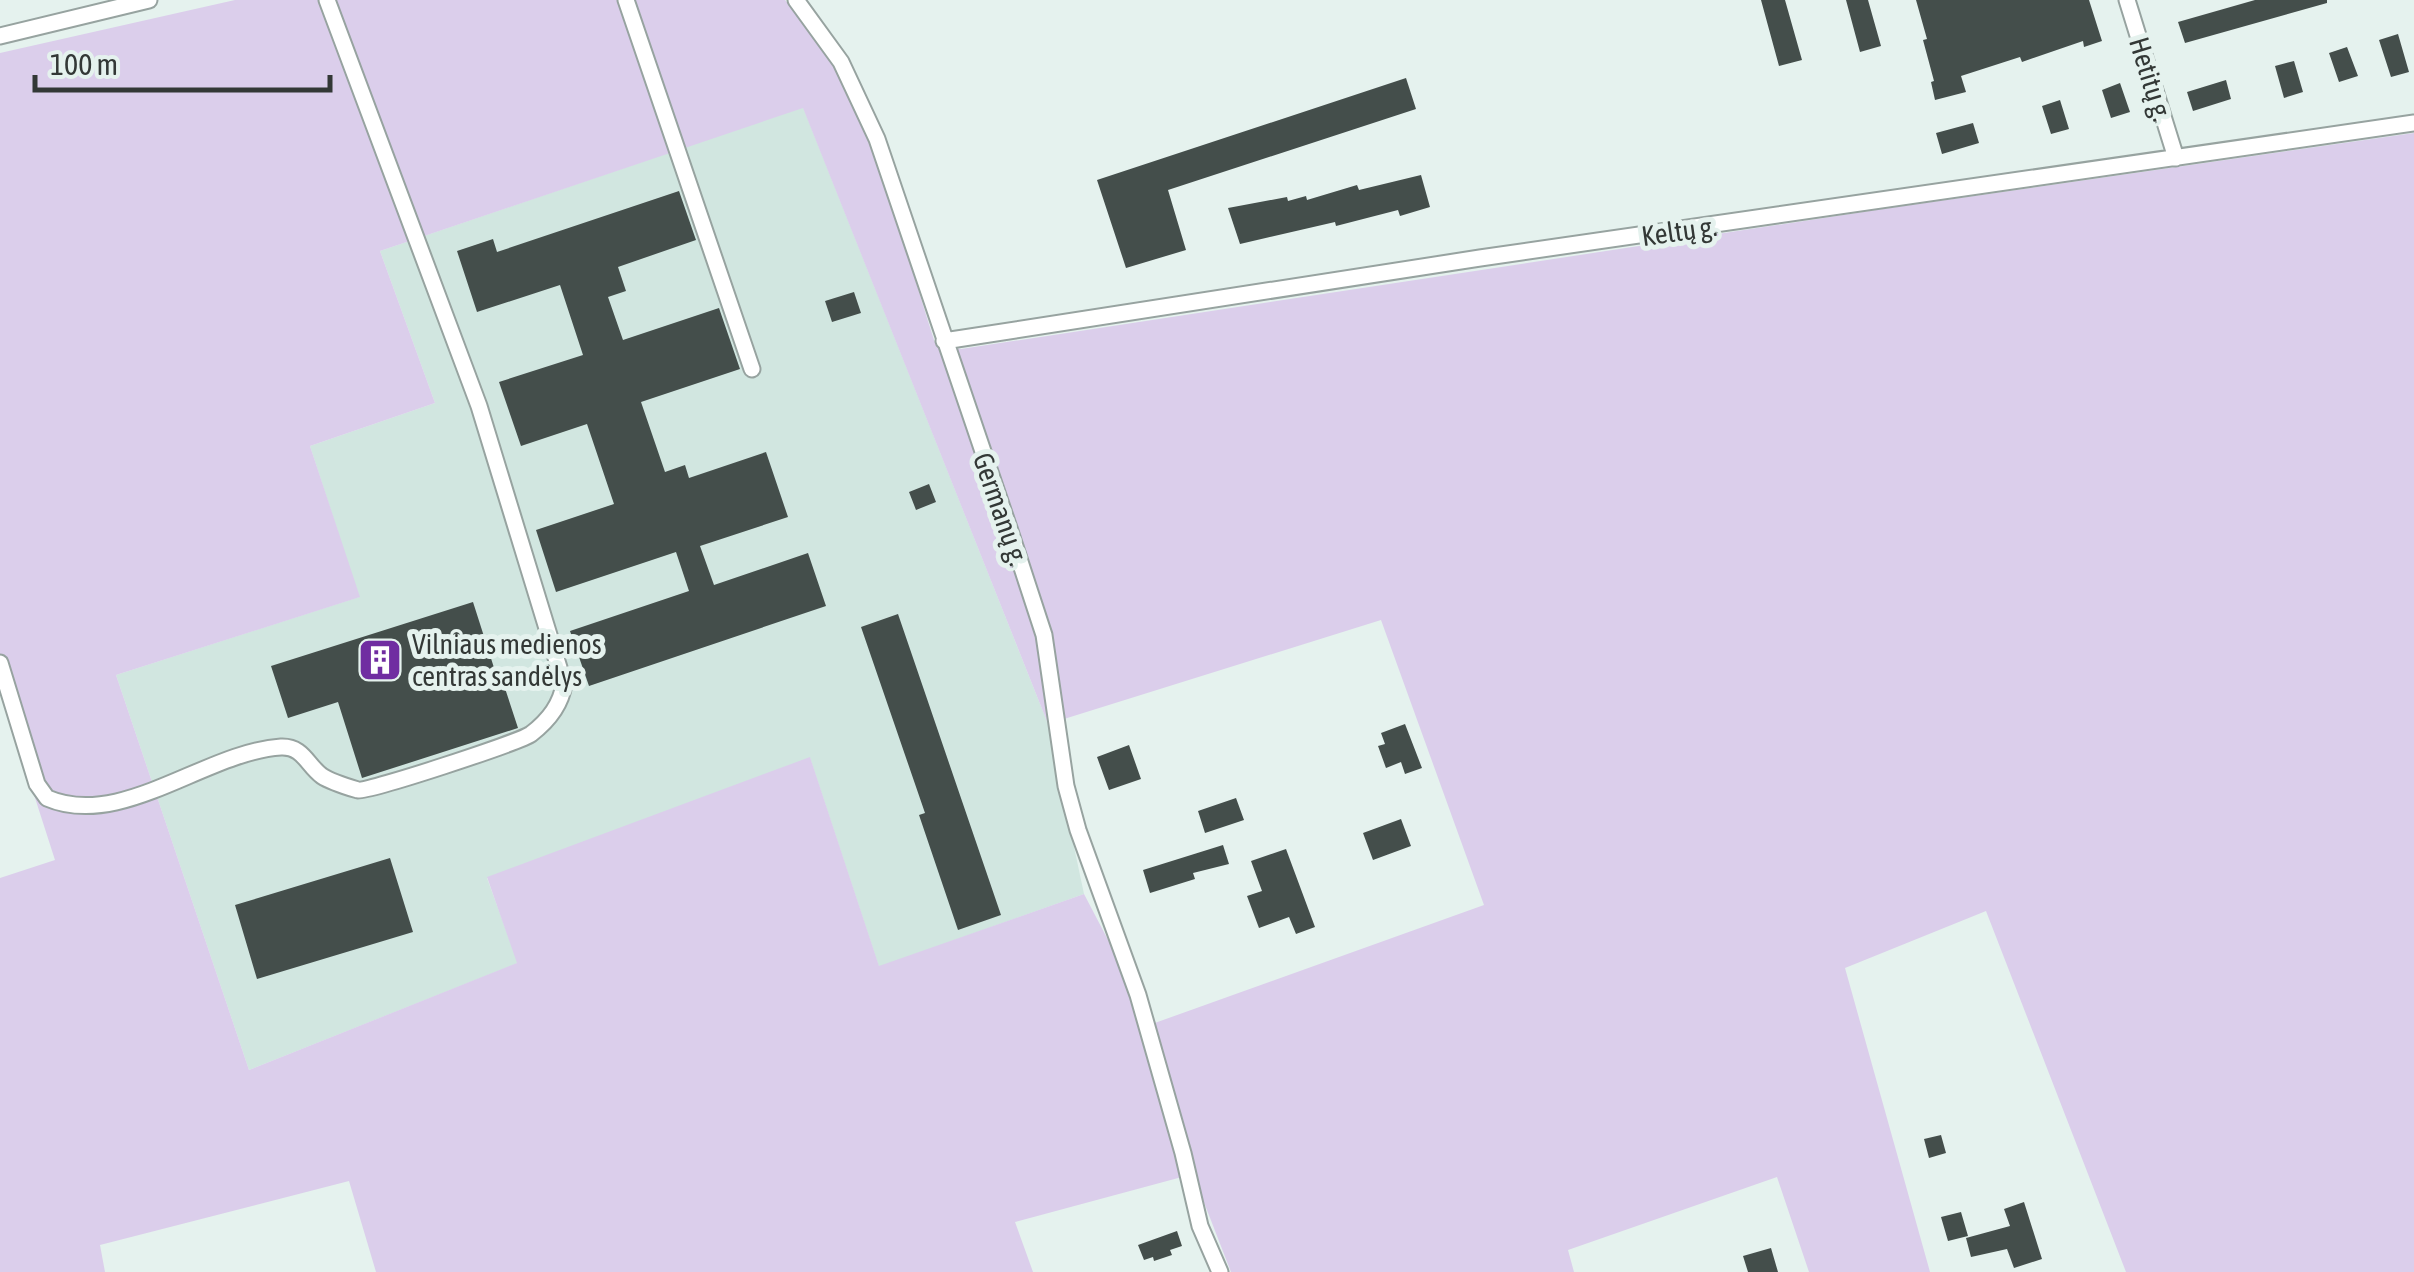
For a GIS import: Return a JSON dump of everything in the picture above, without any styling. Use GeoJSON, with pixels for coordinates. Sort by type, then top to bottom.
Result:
{"type":"FeatureCollection","features":[{"type":"Feature","properties":{"kind":"street"},"geometry":{"type":"LineString","coordinates":[[0,36],[149,0]]}},
{"type":"Feature","properties":{"kind":"street"},"geometry":{"type":"LineString","coordinates":[[0,663],[38,784],[47,798],[75,805],[114,803],[234,757],[284,746],[302,753],[322,776],[362,791],[529,736],[552,714],[562,695],[564,684],[479,406],[327,0]]}},
{"type":"Feature","properties":{"kind":"street"},"geometry":{"type":"LineString","coordinates":[[626,0],[752,368]]}},
{"type":"Feature","properties":{"kind":"street","name":"Germanų g."},"geometry":{"type":"LineString","coordinates":[[796,0],[842,62],[894,184],[1044,635],[1066,786],[1074,815],[1151,1038],[1200,1226],[1220,1272]]}},
{"type":"Feature","properties":{"kind":"street","name":"Hetitų g."},"geometry":{"type":"LineString","coordinates":[[2126,0],[2176,158]]}},
{"type":"Feature","properties":{"kind":"street","name":"Keltų g."},"geometry":{"type":"LineString","coordinates":[[944,342],[1480,258],[2414,123]]}},
{"type":"Feature","properties":{"kind":"shaded area"},"geometry":{"type":"Polygon","coordinates":[[[235,0],[785,0],[814,34],[859,116],[893,208],[935,343],[961,349],[2414,133],[2414,1272],[2126,1272],[1986,911],[1845,968],[1930,1272],[1809,1272],[1777,1177],[1568,1250],[1574,1272],[1231,1272],[1193,1174],[1015,1222],[1033,1272],[376,1272],[349,1181],[100,1245],[105,1272],[0,1272],[0,878],[55,860],[0,689],[0,53],[235,0]],[[803,108],[380,251],[435,403],[310,446],[360,597],[116,675],[249,1070],[517,963],[487,877],[810,757],[879,966],[1084,894],[1152,1024],[1484,905],[1381,620],[1048,724],[803,108]]]}},
{"type":"Feature","properties":{"kind":"shaded area"},"geometry":{"type":"Polygon","coordinates":[[[803,107],[1048,724],[1084,894],[879,967],[810,758],[487,878],[518,963],[249,1070],[116,675],[359,597],[310,446],[435,403],[380,251],[803,107]]]}},
{"type":"Feature","properties":{"kind":"building"},"geometry":{"type":"Polygon","coordinates":[[[1761,0],[1785,0],[1802,60],[1779,66],[1761,0]]]}},
{"type":"Feature","properties":{"kind":"building"},"geometry":{"type":"Polygon","coordinates":[[[1846,0],[1868,0],[1881,46],[1860,52],[1846,0]]]}},
{"type":"Feature","properties":{"kind":"building"},"geometry":{"type":"Polygon","coordinates":[[[1916,0],[2089,0],[2102,41],[2084,47],[2083,41],[2022,62],[2020,57],[1961,76],[1966,92],[1935,100],[1923,40],[1927,39],[1916,0]]]}},
{"type":"Feature","properties":{"kind":"building"},"geometry":{"type":"Polygon","coordinates":[[[2255,0],[2327,3],[2185,43],[2178,22],[2255,0]]]}},
{"type":"Feature","properties":{"kind":"building"},"geometry":{"type":"Polygon","coordinates":[[[2398,34],[2409,72],[2391,77],[2379,40],[2398,34]]]}},
{"type":"Feature","properties":{"kind":"building"},"geometry":{"type":"Polygon","coordinates":[[[2347,47],[2358,76],[2339,82],[2329,53],[2347,47]]]}},
{"type":"Feature","properties":{"kind":"building"},"geometry":{"type":"Polygon","coordinates":[[[2294,61],[2303,92],[2284,98],[2275,66],[2294,61]]]}},
{"type":"Feature","properties":{"kind":"building"},"geometry":{"type":"Polygon","coordinates":[[[1406,78],[1416,109],[1168,190],[1186,250],[1126,268],[1097,180],[1406,78]]]}},
{"type":"Feature","properties":{"kind":"building"},"geometry":{"type":"Polygon","coordinates":[[[2226,80],[2231,99],[2193,111],[2187,92],[2226,80]]]}},
{"type":"Feature","properties":{"kind":"building"},"geometry":{"type":"Polygon","coordinates":[[[2120,83],[2130,112],[2111,118],[2102,90],[2120,83]]]}},
{"type":"Feature","properties":{"kind":"building"},"geometry":{"type":"Polygon","coordinates":[[[2060,100],[2069,129],[2051,134],[2042,106],[2060,100]]]}},
{"type":"Feature","properties":{"kind":"building"},"geometry":{"type":"Polygon","coordinates":[[[1973,123],[1979,143],[1942,154],[1936,133],[1973,123]]]}},
{"type":"Feature","properties":{"kind":"building"},"geometry":{"type":"Polygon","coordinates":[[[1421,175],[1430,207],[1400,216],[1398,210],[1336,226],[1335,222],[1240,244],[1228,208],[1287,197],[1288,201],[1306,196],[1307,200],[1357,185],[1359,190],[1421,175]]]}},
{"type":"Feature","properties":{"kind":"building"},"geometry":{"type":"Polygon","coordinates":[[[679,191],[696,240],[618,267],[626,291],[608,297],[623,340],[719,308],[740,369],[641,402],[665,472],[685,465],[689,478],[766,452],[788,517],[700,546],[714,585],[808,553],[826,606],[589,686],[570,631],[689,591],[676,552],[556,592],[536,530],[614,504],[587,424],[521,446],[499,382],[583,355],[560,285],[477,312],[457,251],[493,239],[497,252],[679,191]]]}},
{"type":"Feature","properties":{"kind":"building"},"geometry":{"type":"Polygon","coordinates":[[[854,292],[861,313],[832,322],[825,301],[854,292]]]}},
{"type":"Feature","properties":{"kind":"building"},"geometry":{"type":"Polygon","coordinates":[[[929,484],[936,502],[916,510],[909,492],[929,484]]]}},
{"type":"Feature","properties":{"kind":"building"},"geometry":{"type":"Polygon","coordinates":[[[473,602],[518,728],[362,778],[338,702],[288,718],[271,666],[473,602]]]}},
{"type":"Feature","properties":{"kind":"building"},"geometry":{"type":"Polygon","coordinates":[[[898,614],[1001,915],[958,930],[919,815],[925,813],[861,627],[898,614]]]}},
{"type":"Feature","properties":{"kind":"building"},"geometry":{"type":"Polygon","coordinates":[[[1405,724],[1422,768],[1405,774],[1401,762],[1386,768],[1378,746],[1385,744],[1381,733],[1405,724]]]}},
{"type":"Feature","properties":{"kind":"building"},"geometry":{"type":"Polygon","coordinates":[[[1129,745],[1141,779],[1109,790],[1097,757],[1129,745]]]}},
{"type":"Feature","properties":{"kind":"building"},"geometry":{"type":"Polygon","coordinates":[[[1236,798],[1244,820],[1205,833],[1198,811],[1236,798]]]}},
{"type":"Feature","properties":{"kind":"building"},"geometry":{"type":"Polygon","coordinates":[[[1401,819],[1411,846],[1373,860],[1363,833],[1401,819]]]}},
{"type":"Feature","properties":{"kind":"building"},"geometry":{"type":"Polygon","coordinates":[[[1223,845],[1229,864],[1193,873],[1195,879],[1150,893],[1143,870],[1223,845]]]}},
{"type":"Feature","properties":{"kind":"building"},"geometry":{"type":"Polygon","coordinates":[[[1286,849],[1315,927],[1296,934],[1289,917],[1259,928],[1247,896],[1262,891],[1251,861],[1286,849]]]}},
{"type":"Feature","properties":{"kind":"building"},"geometry":{"type":"Polygon","coordinates":[[[390,858],[413,932],[257,979],[235,905],[390,858]]]}},
{"type":"Feature","properties":{"kind":"building"},"geometry":{"type":"Polygon","coordinates":[[[1941,1135],[1946,1153],[1929,1158],[1924,1139],[1941,1135]]]}},
{"type":"Feature","properties":{"kind":"building"},"geometry":{"type":"Polygon","coordinates":[[[2024,1202],[2042,1259],[2014,1268],[2007,1249],[1971,1257],[1966,1238],[2010,1226],[2004,1209],[2024,1202]]]}},
{"type":"Feature","properties":{"kind":"building"},"geometry":{"type":"Polygon","coordinates":[[[1961,1212],[1968,1236],[1948,1241],[1941,1217],[1961,1212]]]}},
{"type":"Feature","properties":{"kind":"building"},"geometry":{"type":"Polygon","coordinates":[[[1177,1231],[1182,1246],[1170,1250],[1172,1255],[1144,1260],[1138,1245],[1177,1231]]]}},
{"type":"Feature","properties":{"kind":"building"},"geometry":{"type":"Polygon","coordinates":[[[1771,1248],[1778,1272],[1748,1272],[1743,1256],[1771,1248]]]}},
{"type":"Feature","properties":{"kind":"place","name":"Vilniaus medienos centras sandėlys"},"geometry":{"type":"Point","coordinates":[380,660]}}]}
